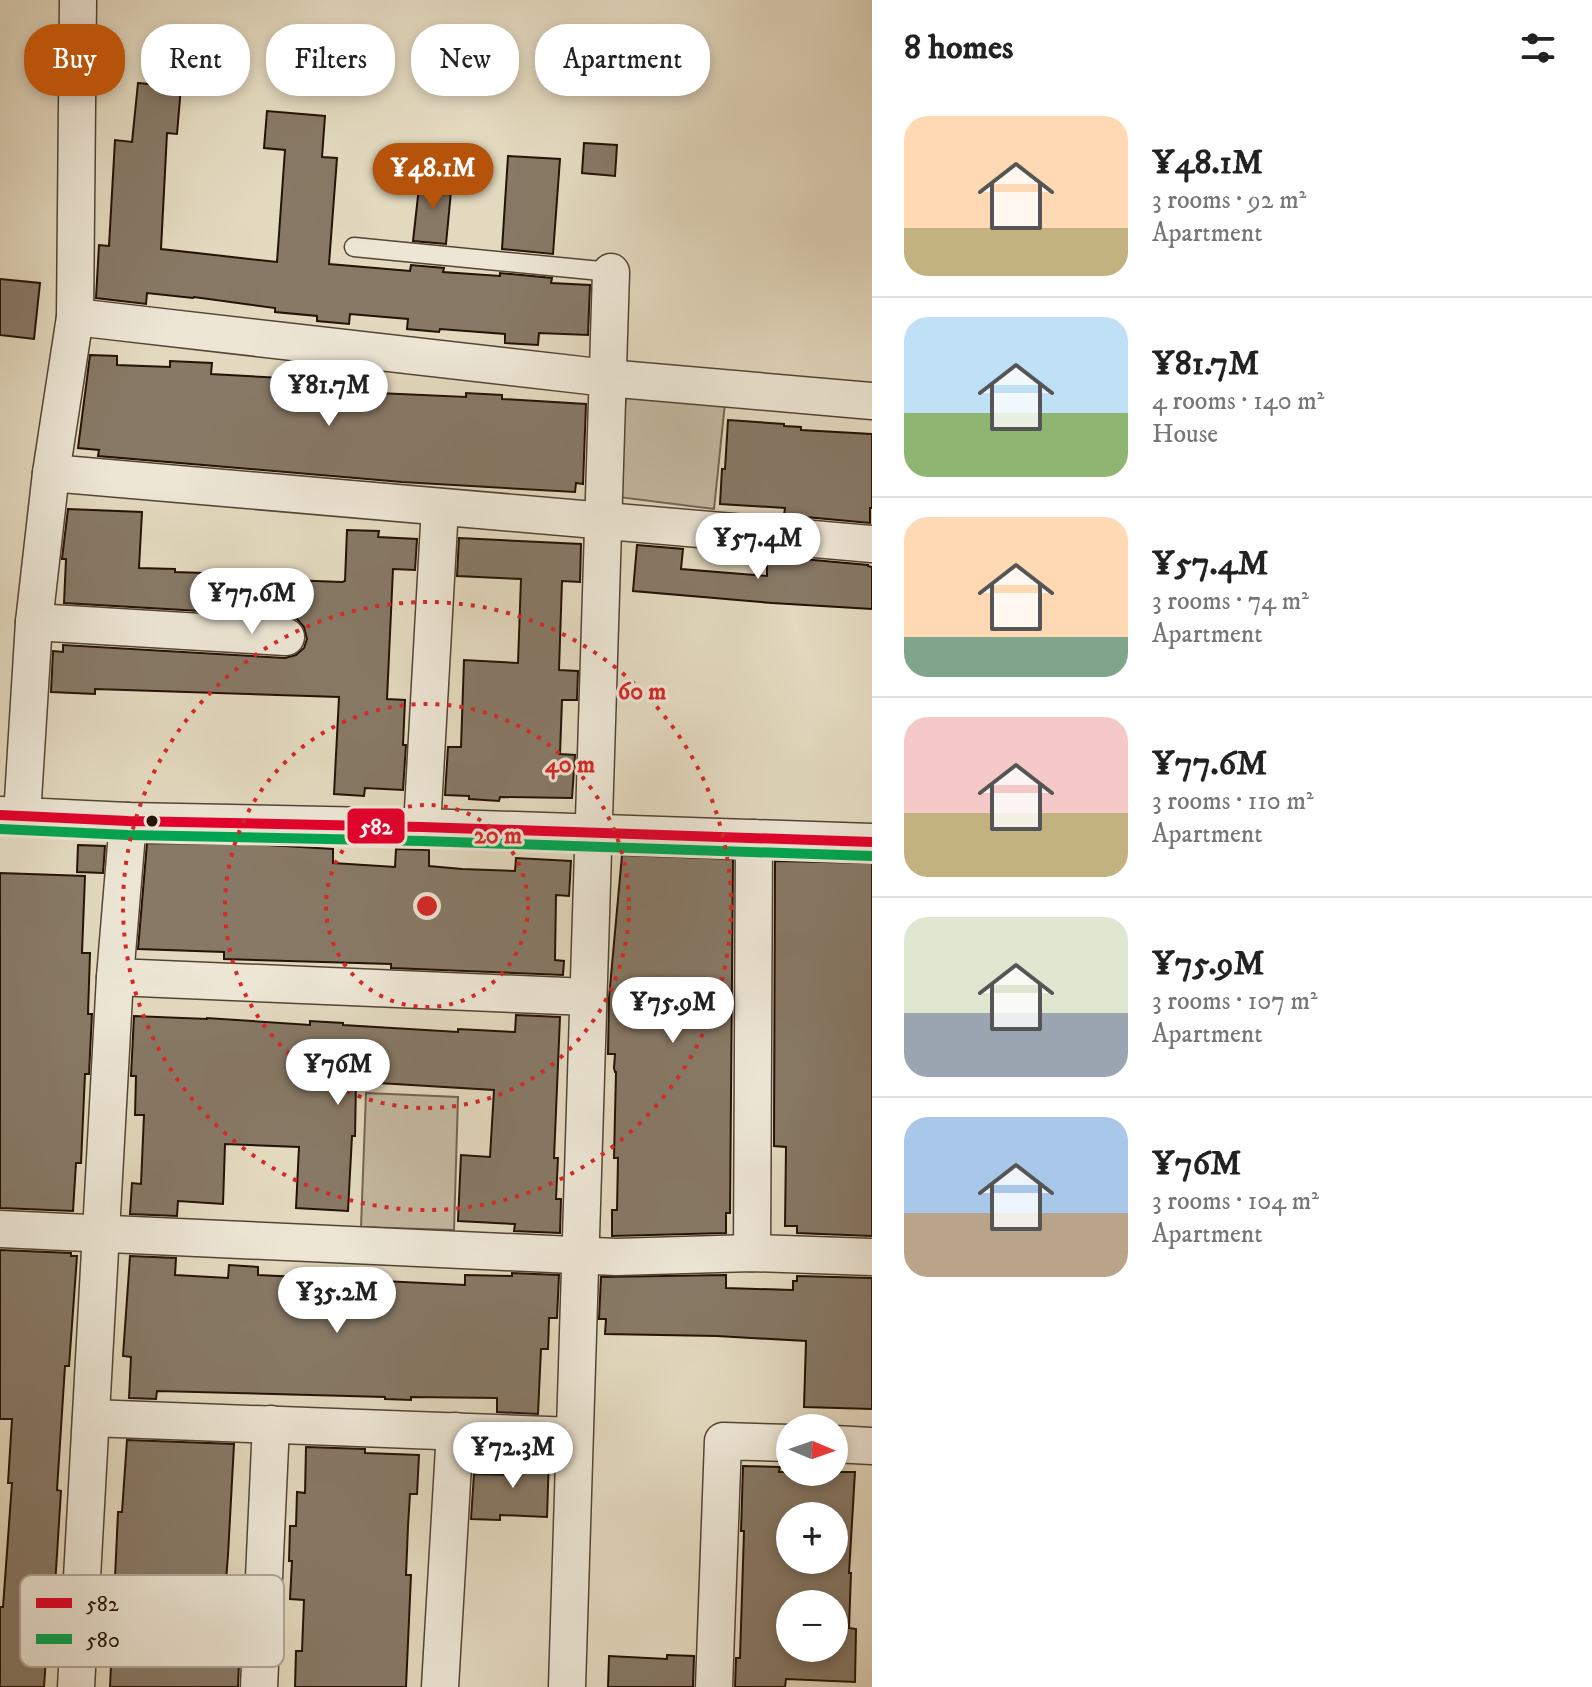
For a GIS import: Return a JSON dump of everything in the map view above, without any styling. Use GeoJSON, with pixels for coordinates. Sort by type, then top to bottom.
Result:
{"type":"FeatureCollection","features":[{"type":"Feature","properties":{"kind":"street"},"geometry":{"type":"LineString","coordinates":[[78,0],[78,24]]}},
{"type":"Feature","properties":{"kind":"street"},"geometry":{"type":"LineString","coordinates":[[99,0],[99,24]]}},
{"type":"Feature","properties":{"kind":"street"},"geometry":{"type":"LineString","coordinates":[[78,96],[75,317],[51,473],[11,815],[872,842]]}},
{"type":"Feature","properties":{"kind":"street"},"geometry":{"type":"LineString","coordinates":[[567,1687],[611,272]]}},
{"type":"Feature","properties":{"kind":"street"},"geometry":{"type":"LineString","coordinates":[[75,317],[607,378],[872,401]]}},
{"type":"Feature","properties":{"kind":"street"},"geometry":{"type":"LineString","coordinates":[[51,473],[872,544]]}},
{"type":"Feature","properties":{"kind":"street"},"geometry":{"type":"LineString","coordinates":[[422,827],[440,507]]}},
{"type":"Feature","properties":{"kind":"street"},"geometry":{"type":"LineString","coordinates":[[34,622],[286,637]]}},
{"type":"Feature","properties":{"kind":"street"},"geometry":{"type":"LineString","coordinates":[[82,1575],[115,977],[128,821]]}},
{"type":"Feature","properties":{"kind":"street"},"geometry":{"type":"LineString","coordinates":[[752,1253],[754,838]]}},
{"type":"Feature","properties":{"kind":"street"},"geometry":{"type":"LineString","coordinates":[[115,977],[588,997]]}},
{"type":"Feature","properties":{"kind":"street"},"geometry":{"type":"LineString","coordinates":[[0,1229],[580,1256],[752,1253],[872,1257]]}},
{"type":"Feature","properties":{"kind":"street"},"geometry":{"type":"LineString","coordinates":[[91,1418],[574,1436]]}},
{"type":"Feature","properties":{"kind":"street"},"geometry":{"type":"LineString","coordinates":[[264,1575],[271,1424]]}},
{"type":"Feature","properties":{"kind":"street"},"geometry":{"type":"LineString","coordinates":[[440,1687],[455,1431]]}},
{"type":"Feature","properties":{"kind":"street"},"geometry":{"type":"LineString","coordinates":[[714,1687],[723,1441],[776,1443]]}},
{"type":"Feature","properties":{"kind":"street"},"geometry":{"type":"LineString","coordinates":[[848,1445],[872,1446]]}},
{"type":"Feature","properties":{"kind":"street"},"geometry":{"type":"LineString","coordinates":[[76,1687],[77,1667]]}},
{"type":"Feature","properties":{"kind":"street"},"geometry":{"type":"LineString","coordinates":[[259,1687],[260,1667]]}},
{"type":"Feature","properties":{"kind":"lane"},"geometry":{"type":"LineString","coordinates":[[354,247],[611,272]]}},
{"type":"Feature","properties":{"kind":"shaded area"},"geometry":{"type":"Polygon","coordinates":[[[626,397],[725,403],[714,509],[618,497],[626,397]]]}},
{"type":"Feature","properties":{"kind":"shaded area"},"geometry":{"type":"Polygon","coordinates":[[[366,1093],[458,1097],[454,1230],[361,1227],[366,1093]]]}},
{"type":"Feature","properties":{"kind":"building"},"geometry":{"type":"Polygon","coordinates":[[[138,83],[141,83],[141,96],[180,96],[177,134],[167,133],[161,249],[277,262],[285,150],[264,148],[267,111],[325,116],[322,157],[337,158],[329,264],[410,271],[411,265],[444,268],[443,272],[500,276],[500,273],[552,278],[551,283],[590,285],[588,335],[539,333],[538,345],[505,343],[505,334],[407,329],[408,319],[350,314],[349,324],[317,321],[317,316],[275,312],[275,308],[194,297],[147,293],[146,304],[96,298],[99,245],[109,246],[115,140],[132,142],[138,83]]]}},
{"type":"Feature","properties":{"kind":"building"},"geometry":{"type":"Polygon","coordinates":[[[584,143],[617,145],[615,176],[582,173],[584,143]]]}},
{"type":"Feature","properties":{"kind":"building"},"geometry":{"type":"Polygon","coordinates":[[[508,156],[560,159],[553,254],[502,249],[508,156]]]}},
{"type":"Feature","properties":{"kind":"building"},"geometry":{"type":"Polygon","coordinates":[[[420,178],[452,181],[446,244],[413,241],[420,178]]]}},
{"type":"Feature","properties":{"kind":"building"},"geometry":{"type":"Polygon","coordinates":[[[0,279],[40,283],[34,339],[0,335],[0,279]]]}},
{"type":"Feature","properties":{"kind":"building"},"geometry":{"type":"Polygon","coordinates":[[[90,355],[117,356],[117,365],[170,367],[170,361],[212,363],[211,374],[356,384],[356,392],[466,397],[466,393],[502,395],[502,399],[586,404],[583,484],[576,483],[575,492],[402,482],[98,456],[99,450],[78,448],[90,355]]]}},
{"type":"Feature","properties":{"kind":"building"},"geometry":{"type":"Polygon","coordinates":[[[728,420],[784,424],[801,427],[801,430],[872,434],[870,523],[784,515],[785,508],[720,504],[728,420]]]}},
{"type":"Feature","properties":{"kind":"building"},"geometry":{"type":"Polygon","coordinates":[[[68,509],[142,512],[139,568],[175,569],[175,572],[289,576],[289,580],[342,582],[345,581],[347,530],[379,531],[378,537],[417,539],[415,570],[393,569],[387,699],[405,700],[403,790],[365,788],[364,796],[334,794],[339,697],[95,689],[95,694],[51,692],[53,651],[63,652],[63,645],[285,658],[296,655],[304,648],[307,639],[304,627],[297,619],[287,616],[64,603],[66,559],[62,559],[68,509]]]}},
{"type":"Feature","properties":{"kind":"building"},"geometry":{"type":"Polygon","coordinates":[[[459,538],[581,544],[580,582],[562,581],[559,670],[578,671],[577,700],[562,700],[560,754],[575,755],[572,798],[500,797],[499,801],[445,795],[448,747],[461,747],[464,660],[518,663],[521,579],[457,576],[459,538]]]}},
{"type":"Feature","properties":{"kind":"building"},"geometry":{"type":"Polygon","coordinates":[[[637,545],[683,549],[681,569],[767,576],[767,561],[781,561],[781,557],[868,565],[872,567],[872,609],[633,591],[637,545]]]}},
{"type":"Feature","properties":{"kind":"building"},"geometry":{"type":"Polygon","coordinates":[[[147,843],[333,849],[333,863],[395,867],[396,849],[429,850],[429,866],[462,869],[515,871],[516,858],[571,861],[569,896],[556,895],[555,960],[564,961],[563,975],[391,968],[391,964],[224,959],[224,952],[138,949],[147,843]]]}},
{"type":"Feature","properties":{"kind":"building"},"geometry":{"type":"Polygon","coordinates":[[[78,845],[105,846],[103,873],[77,872],[78,845]]]}},
{"type":"Feature","properties":{"kind":"building"},"geometry":{"type":"Polygon","coordinates":[[[622,855],[733,859],[730,1213],[726,1213],[726,1233],[612,1236],[612,1210],[617,1210],[618,1158],[614,1158],[615,1054],[608,1054],[609,998],[622,855]]]}},
{"type":"Feature","properties":{"kind":"building"},"geometry":{"type":"Polygon","coordinates":[[[775,861],[872,863],[872,1236],[797,1233],[797,1226],[785,1226],[786,1147],[774,1146],[775,861]]]}},
{"type":"Feature","properties":{"kind":"building"},"geometry":{"type":"Polygon","coordinates":[[[0,873],[85,876],[82,953],[90,953],[88,1014],[92,1014],[89,1074],[85,1074],[81,1163],[76,1163],[73,1211],[0,1208],[0,873]]]}},
{"type":"Feature","properties":{"kind":"building"},"geometry":{"type":"Polygon","coordinates":[[[516,1015],[560,1017],[554,1158],[558,1158],[556,1199],[561,1199],[560,1233],[514,1231],[515,1224],[458,1221],[461,1155],[490,1157],[494,1090],[356,1082],[348,1211],[296,1208],[299,1147],[225,1144],[223,1204],[178,1201],[177,1216],[130,1214],[132,1183],[141,1184],[144,1115],[135,1115],[136,1076],[131,1076],[134,1016],[515,1032],[516,1015]]]}},
{"type":"Feature","properties":{"kind":"building"},"geometry":{"type":"Polygon","coordinates":[[[0,1250],[71,1253],[71,1256],[77,1256],[69,1366],[65,1366],[57,1490],[61,1491],[56,1575],[20,1575],[20,1667],[45,1667],[44,1687],[0,1687],[0,1607],[3,1607],[12,1483],[8,1483],[12,1419],[0,1419],[0,1250]]]}},
{"type":"Feature","properties":{"kind":"building"},"geometry":{"type":"Polygon","coordinates":[[[130,1256],[176,1258],[175,1275],[228,1278],[229,1265],[258,1267],[258,1275],[465,1285],[465,1275],[559,1275],[557,1318],[549,1318],[548,1349],[541,1349],[538,1414],[497,1412],[497,1398],[411,1397],[411,1400],[157,1391],[156,1399],[129,1398],[131,1357],[123,1356],[130,1256]]]}},
{"type":"Feature","properties":{"kind":"building"},"geometry":{"type":"Polygon","coordinates":[[[726,1275],[726,1288],[793,1290],[793,1281],[797,1281],[797,1276],[872,1278],[872,1409],[804,1407],[806,1341],[605,1334],[606,1319],[599,1319],[601,1277],[726,1275]]]}},
{"type":"Feature","properties":{"kind":"building"},"geometry":{"type":"Polygon","coordinates":[[[127,1440],[234,1444],[226,1575],[115,1575],[118,1512],[122,1512],[127,1440]]]}},
{"type":"Feature","properties":{"kind":"building"},"geometry":{"type":"Polygon","coordinates":[[[306,1447],[419,1455],[417,1494],[410,1494],[408,1526],[406,1575],[411,1575],[406,1687],[295,1687],[296,1651],[302,1651],[304,1600],[290,1599],[290,1526],[296,1526],[297,1492],[305,1493],[306,1447]]]}},
{"type":"Feature","properties":{"kind":"building"},"geometry":{"type":"Polygon","coordinates":[[[511,1455],[549,1457],[547,1517],[500,1515],[500,1520],[471,1519],[474,1474],[510,1475],[511,1455]]]}},
{"type":"Feature","properties":{"kind":"building"},"geometry":{"type":"Polygon","coordinates":[[[743,1466],[776,1467],[776,1486],[848,1486],[848,1472],[855,1472],[849,1628],[856,1629],[855,1682],[786,1679],[785,1687],[735,1687],[736,1658],[740,1658],[744,1531],[741,1531],[743,1466]]]}},
{"type":"Feature","properties":{"kind":"building"},"geometry":{"type":"Polygon","coordinates":[[[667,1655],[694,1656],[693,1687],[608,1687],[609,1656],[667,1659],[667,1655]]]}},
{"type":"Feature","properties":{"kind":"building"},"geometry":{"type":"Polygon","coordinates":[[[111,1667],[239,1667],[238,1687],[110,1687],[111,1667]]]}},
{"type":"Feature","properties":{"kind":"transit line","name":"582"},"geometry":{"type":"LineString","coordinates":[[0,815],[872,842]]}},
{"type":"Feature","properties":{"kind":"transit line","name":"580"},"geometry":{"type":"LineString","coordinates":[[0,829],[872,856]]}}]}
